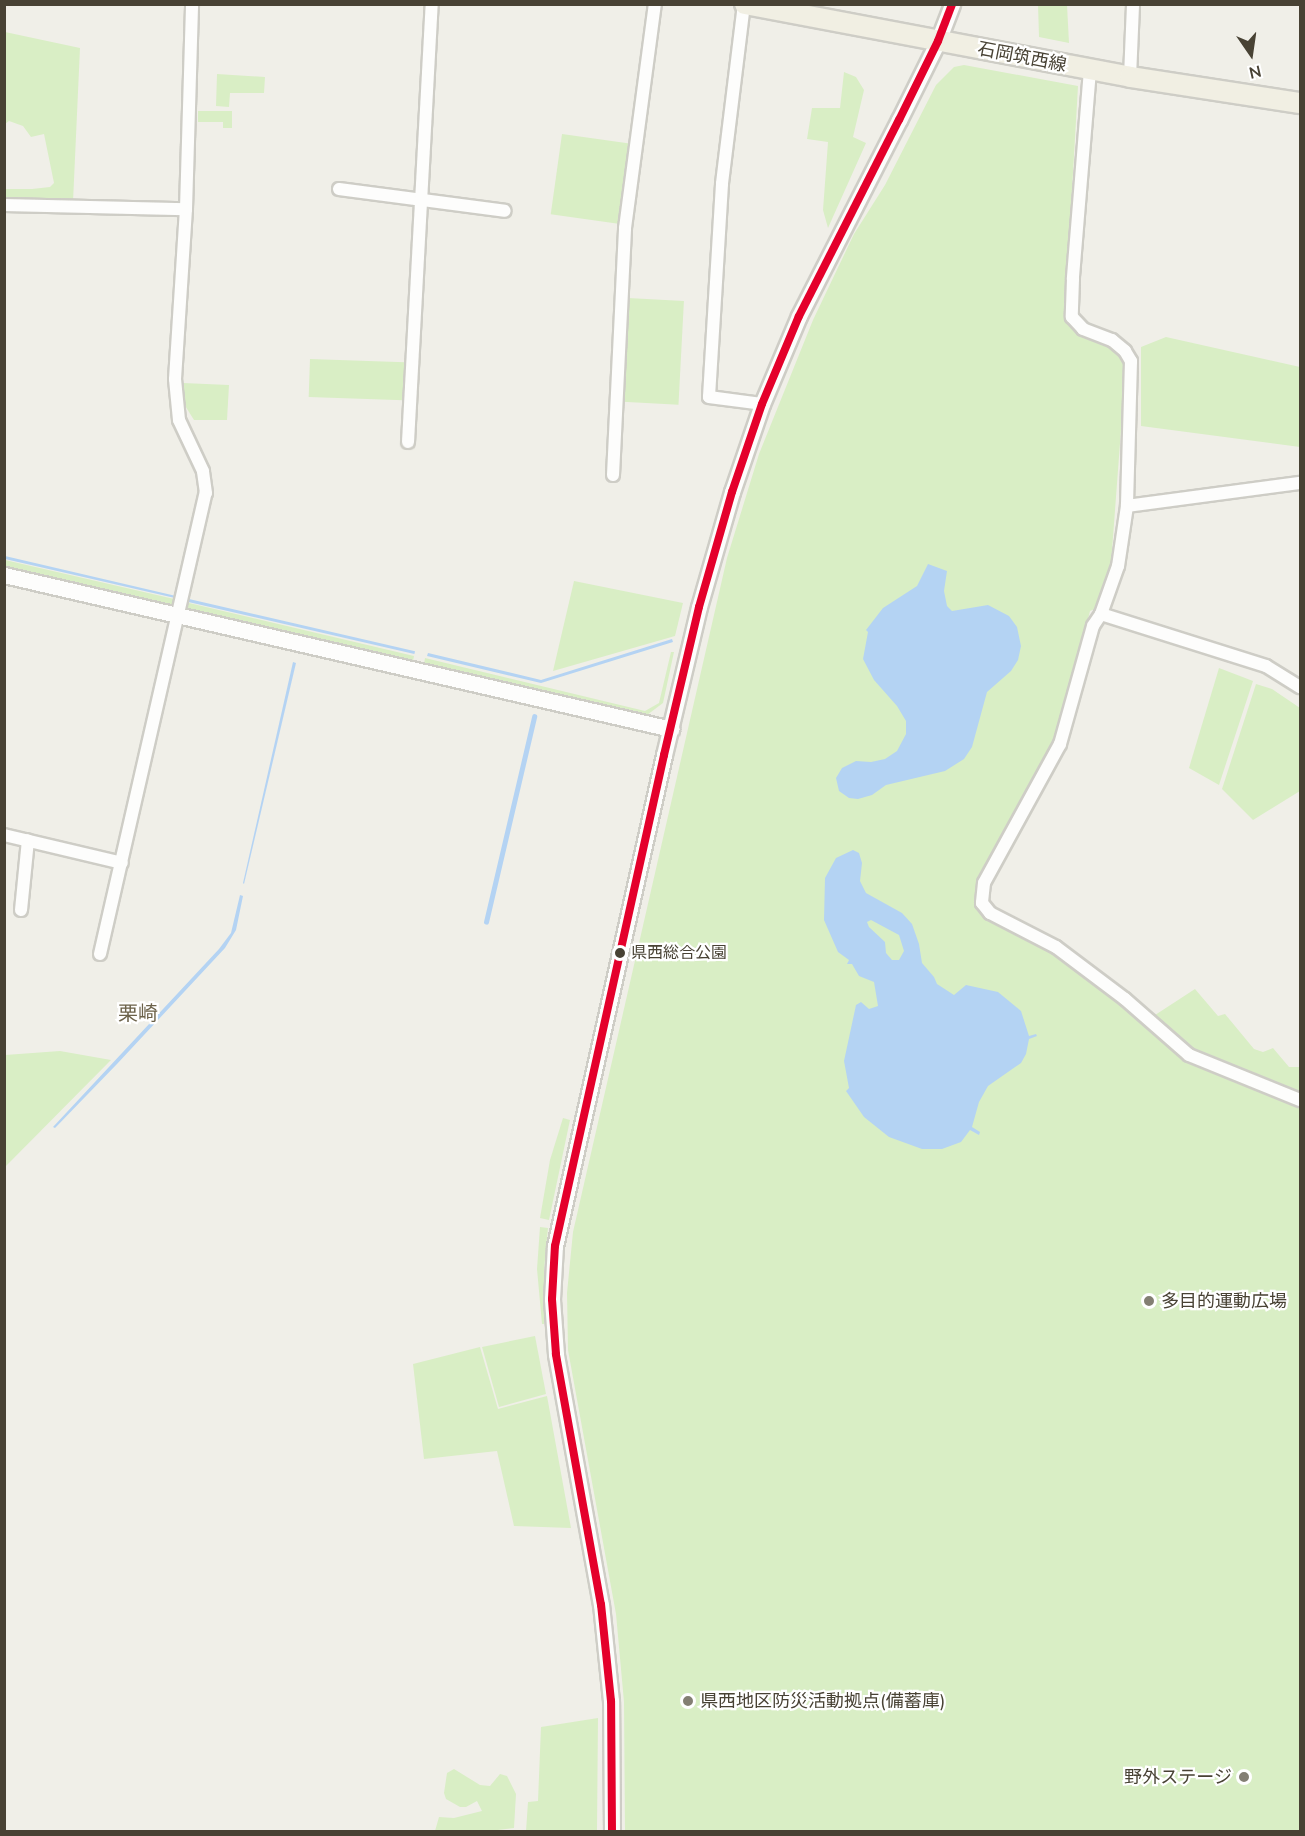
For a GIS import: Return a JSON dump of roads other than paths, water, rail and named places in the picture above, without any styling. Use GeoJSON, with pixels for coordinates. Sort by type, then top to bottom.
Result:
{"type":"FeatureCollection","features":[{"type":"Feature","properties":{"kind":"main road","name":"石岡筑西線"},"geometry":{"type":"LineString","coordinates":[[744,4],[1090,70],[1300,103]]}},
{"type":"Feature","properties":{"kind":"street"},"geometry":{"type":"LineString","coordinates":[[100,954],[206,494],[203,471],[179,420],[175,379],[186,209],[192,4]]}},
{"type":"Feature","properties":{"kind":"street"},"geometry":{"type":"LineString","coordinates":[[408,442],[432,4]]}},
{"type":"Feature","properties":{"kind":"street"},"geometry":{"type":"LineString","coordinates":[[612,475],[625,228],[655,4]]}},
{"type":"Feature","properties":{"kind":"street"},"geometry":{"type":"LineString","coordinates":[[744,4],[722,184],[709,397],[762,404]]}},
{"type":"Feature","properties":{"kind":"street"},"geometry":{"type":"LineString","coordinates":[[612,1832],[611,1701],[601,1605],[556,1354],[552,1299],[555,1246],[670,729],[699,607],[732,492],[762,404],[799,316],[938,41],[952,4]]}},
{"type":"Feature","properties":{"kind":"street"},"geometry":{"type":"LineString","coordinates":[[1130,77],[1133,4]]}},
{"type":"Feature","properties":{"kind":"street"},"geometry":{"type":"LineString","coordinates":[[1090,70],[1072,317],[1083,329],[1112,340],[1125,351],[1131,361],[1126,506],[1118,566],[1101,614],[1093,626],[1060,744],[984,883],[982,903],[990,913],[1056,947],[1125,999],[1189,1055],[1300,1100]]}},
{"type":"Feature","properties":{"kind":"street"},"geometry":{"type":"LineString","coordinates":[[339,189],[505,211]]}},
{"type":"Feature","properties":{"kind":"street"},"geometry":{"type":"LineString","coordinates":[[4,205],[186,209]]}},
{"type":"Feature","properties":{"kind":"street"},"geometry":{"type":"LineString","coordinates":[[1126,506],[1300,483]]}},
{"type":"Feature","properties":{"kind":"street"},"geometry":{"type":"LineString","coordinates":[[4,575],[670,729]]}},
{"type":"Feature","properties":{"kind":"street"},"geometry":{"type":"LineString","coordinates":[[1101,614],[1266,666],[1300,687]]}},
{"type":"Feature","properties":{"kind":"street"},"geometry":{"type":"LineString","coordinates":[[4,835],[122,863]]}},
{"type":"Feature","properties":{"kind":"street"},"geometry":{"type":"LineString","coordinates":[[21,910],[28,840]]}},
{"type":"Feature","properties":{"kind":"water"},"geometry":{"type":"Polygon","coordinates":[[[5,556],[176,596],[175,598],[5,559],[5,556]]]}},
{"type":"Feature","properties":{"kind":"water"},"geometry":{"type":"Polygon","coordinates":[[[928,564],[947,571],[944,591],[947,606],[952,611],[988,605],[1009,616],[1017,627],[1021,646],[1018,660],[1011,671],[987,692],[972,747],[964,759],[945,771],[886,785],[872,795],[858,799],[849,798],[839,791],[836,778],[842,768],[856,761],[871,762],[885,759],[897,751],[906,734],[906,721],[897,706],[874,680],[863,659],[868,632],[866,630],[883,608],[917,586],[928,564]]]}},
{"type":"Feature","properties":{"kind":"water"},"geometry":{"type":"Polygon","coordinates":[[[189,599],[415,651],[414,654],[188,602],[189,599]]]}},
{"type":"Feature","properties":{"kind":"water"},"geometry":{"type":"Polygon","coordinates":[[[672,639],[673,642],[541,683],[427,656],[428,653],[541,680],[672,639]]]}},
{"type":"Feature","properties":{"kind":"water"},"geometry":{"type":"Polygon","coordinates":[[[293,662],[296,663],[244,884],[243,883],[293,662]]]}},
{"type":"Feature","properties":{"kind":"water"},"geometry":{"type":"Polygon","coordinates":[[[853,850],[859,853],[862,863],[860,881],[866,893],[902,913],[912,924],[919,944],[922,963],[937,984],[954,995],[966,985],[998,992],[1021,1011],[1029,1036],[1036,1034],[1037,1036],[1029,1039],[1026,1054],[1021,1063],[988,1086],[979,1102],[972,1127],[980,1132],[979,1135],[970,1130],[961,1142],[942,1149],[922,1149],[889,1137],[864,1117],[846,1091],[849,1088],[844,1061],[856,1005],[861,1002],[869,1009],[878,1006],[874,982],[859,976],[852,964],[847,964],[849,960],[838,952],[824,920],[825,878],[836,858],[853,850]],[[871,920],[867,922],[869,927],[885,942],[886,953],[892,960],[899,960],[904,951],[899,935],[871,920]]]}},
{"type":"Feature","properties":{"kind":"water"},"geometry":{"type":"Polygon","coordinates":[[[240,895],[243,896],[236,930],[225,948],[117,1064],[55,1128],[53,1127],[219,949],[231,933],[240,895]]]}},
{"type":"Feature","properties":{"kind":"waterway"},"geometry":{"type":"LineString","coordinates":[[486,922],[534,717]]}},
{"type":"Feature","properties":{"kind":"place","name":"県西総合公園"},"geometry":{"type":"Point","coordinates":[620,953]}},
{"type":"Feature","properties":{"kind":"place","name":"多目的運動広場"},"geometry":{"type":"Point","coordinates":[1149,1301]}},
{"type":"Feature","properties":{"kind":"place","name":"県西地区防災活動拠点(備蓄庫)"},"geometry":{"type":"Point","coordinates":[688,1701]}},
{"type":"Feature","properties":{"kind":"place","name":"野外ステージ"},"geometry":{"type":"Point","coordinates":[1244,1777]}},
{"type":"Feature","properties":{"kind":"district","name":"栗崎"},"geometry":{"type":"Point","coordinates":[138,1013]}}]}
